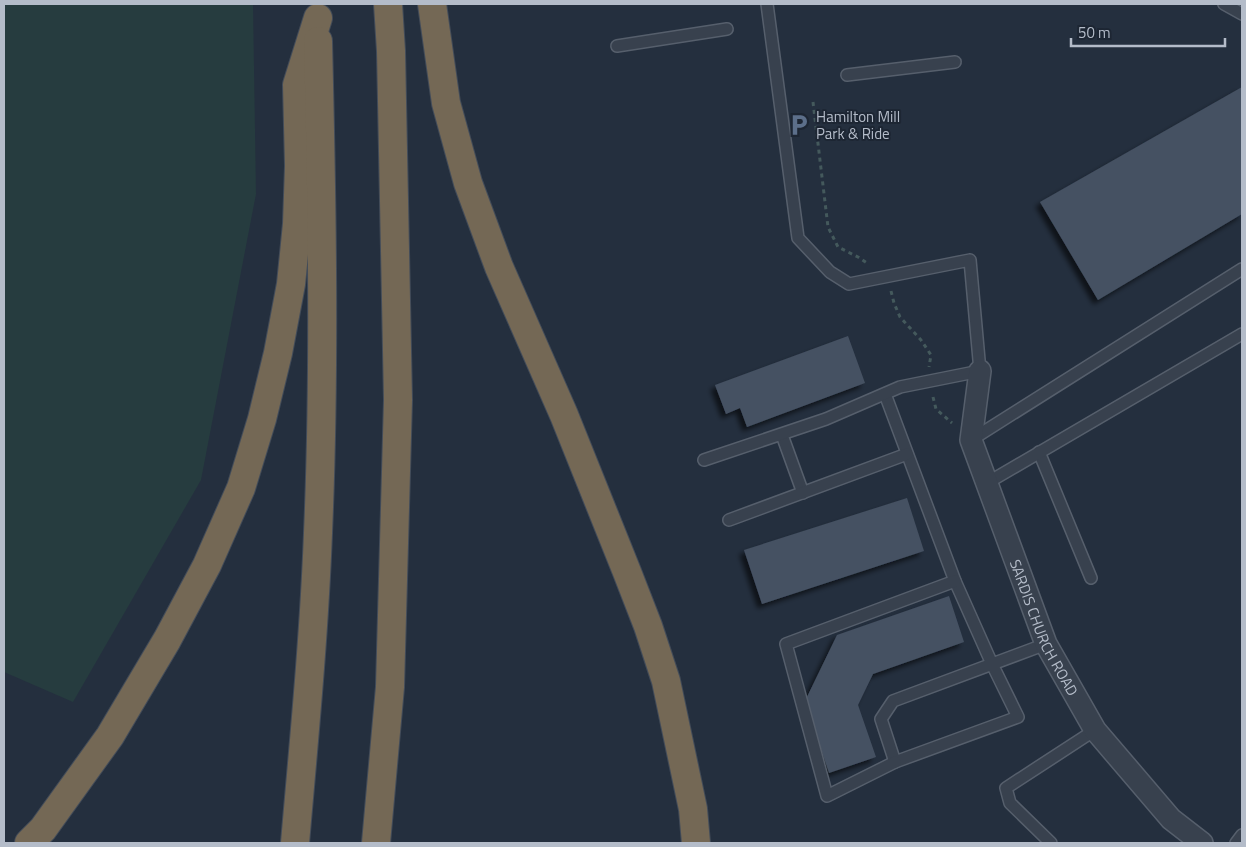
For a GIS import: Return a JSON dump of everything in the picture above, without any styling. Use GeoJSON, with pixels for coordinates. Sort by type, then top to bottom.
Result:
{"type":"FeatureCollection","features":[{"type":"Feature","properties":{"kind":"highway"},"geometry":{"type":"LineString","coordinates":[[376,843],[390,687],[398,400],[392,70],[388,4]]}},
{"type":"Feature","properties":{"kind":"highway"},"geometry":{"type":"LineString","coordinates":[[432,4],[446,103],[468,183],[499,267],[564,415],[627,572],[648,626],[666,681],[693,809],[696,843]]}},
{"type":"Feature","properties":{"kind":"highway"},"geometry":{"type":"LineString","coordinates":[[37,839],[110,736],[167,640],[207,565],[241,488],[262,419],[278,353],[291,284],[297,224],[299,166],[297,85],[317,11]]}},
{"type":"Feature","properties":{"kind":"highway"},"geometry":{"type":"LineString","coordinates":[[294,843],[311,660],[322,408],[323,240],[317,11]]}},
{"type":"Feature","properties":{"kind":"street","name":"SARDIS CHURCH ROAD"},"geometry":{"type":"LineString","coordinates":[[980,371],[971,440],[1046,644],[1096,730],[1171,819],[1202,843]]}},
{"type":"Feature","properties":{"kind":"lane"},"geometry":{"type":"LineString","coordinates":[[704,460],[826,419],[900,387],[980,371],[970,260],[849,284],[830,272],[798,238],[767,4]]}},
{"type":"Feature","properties":{"kind":"lane"},"geometry":{"type":"LineString","coordinates":[[1224,4],[1241,12]]}},
{"type":"Feature","properties":{"kind":"lane"},"geometry":{"type":"LineString","coordinates":[[617,46],[727,29]]}},
{"type":"Feature","properties":{"kind":"lane"},"geometry":{"type":"LineString","coordinates":[[847,74],[955,62]]}},
{"type":"Feature","properties":{"kind":"lane"},"geometry":{"type":"LineString","coordinates":[[971,440],[1242,269]]}},
{"type":"Feature","properties":{"kind":"lane"},"geometry":{"type":"LineString","coordinates":[[987,483],[1242,334]]}},
{"type":"Feature","properties":{"kind":"lane"},"geometry":{"type":"LineString","coordinates":[[885,394],[955,581],[1018,717],[895,762],[828,796],[786,644],[955,581]]}},
{"type":"Feature","properties":{"kind":"lane"},"geometry":{"type":"LineString","coordinates":[[782,434],[803,493]]}},
{"type":"Feature","properties":{"kind":"lane"},"geometry":{"type":"LineString","coordinates":[[1039,452],[1091,578]]}},
{"type":"Feature","properties":{"kind":"lane"},"geometry":{"type":"LineString","coordinates":[[729,520],[907,454]]}},
{"type":"Feature","properties":{"kind":"lane"},"geometry":{"type":"LineString","coordinates":[[895,762],[881,719],[893,701],[1046,644]]}},
{"type":"Feature","properties":{"kind":"lane"},"geometry":{"type":"LineString","coordinates":[[1051,843],[1010,803],[1006,788],[1096,730]]}},
{"type":"Feature","properties":{"kind":"lane"},"geometry":{"type":"LineString","coordinates":[[1236,843],[1242,835]]}},
{"type":"Feature","properties":{"kind":"path"},"geometry":{"type":"LineString","coordinates":[[813,102],[828,227],[838,247],[867,263]]}},
{"type":"Feature","properties":{"kind":"green space"},"geometry":{"type":"Polygon","coordinates":[[[4,4],[253,4],[256,194],[201,480],[73,702],[4,672],[4,4]]]}},
{"type":"Feature","properties":{"kind":"building"},"geometry":{"type":"Polygon","coordinates":[[[1242,87],[1242,214],[1098,300],[1040,202],[1242,87]]]}},
{"type":"Feature","properties":{"kind":"building"},"geometry":{"type":"Polygon","coordinates":[[[848,336],[865,383],[747,427],[740,408],[726,414],[715,385],[848,336]]]}},
{"type":"Feature","properties":{"kind":"building"},"geometry":{"type":"Polygon","coordinates":[[[907,498],[924,551],[762,604],[744,550],[907,498]]]}},
{"type":"Feature","properties":{"kind":"building"},"geometry":{"type":"Polygon","coordinates":[[[949,596],[964,642],[873,674],[858,705],[876,757],[829,773],[805,701],[837,635],[949,596]]]}},
{"type":"Feature","properties":{"kind":"place","name":"Hamilton Mill Park & Ride"},"geometry":{"type":"Point","coordinates":[799,125]}}]}
